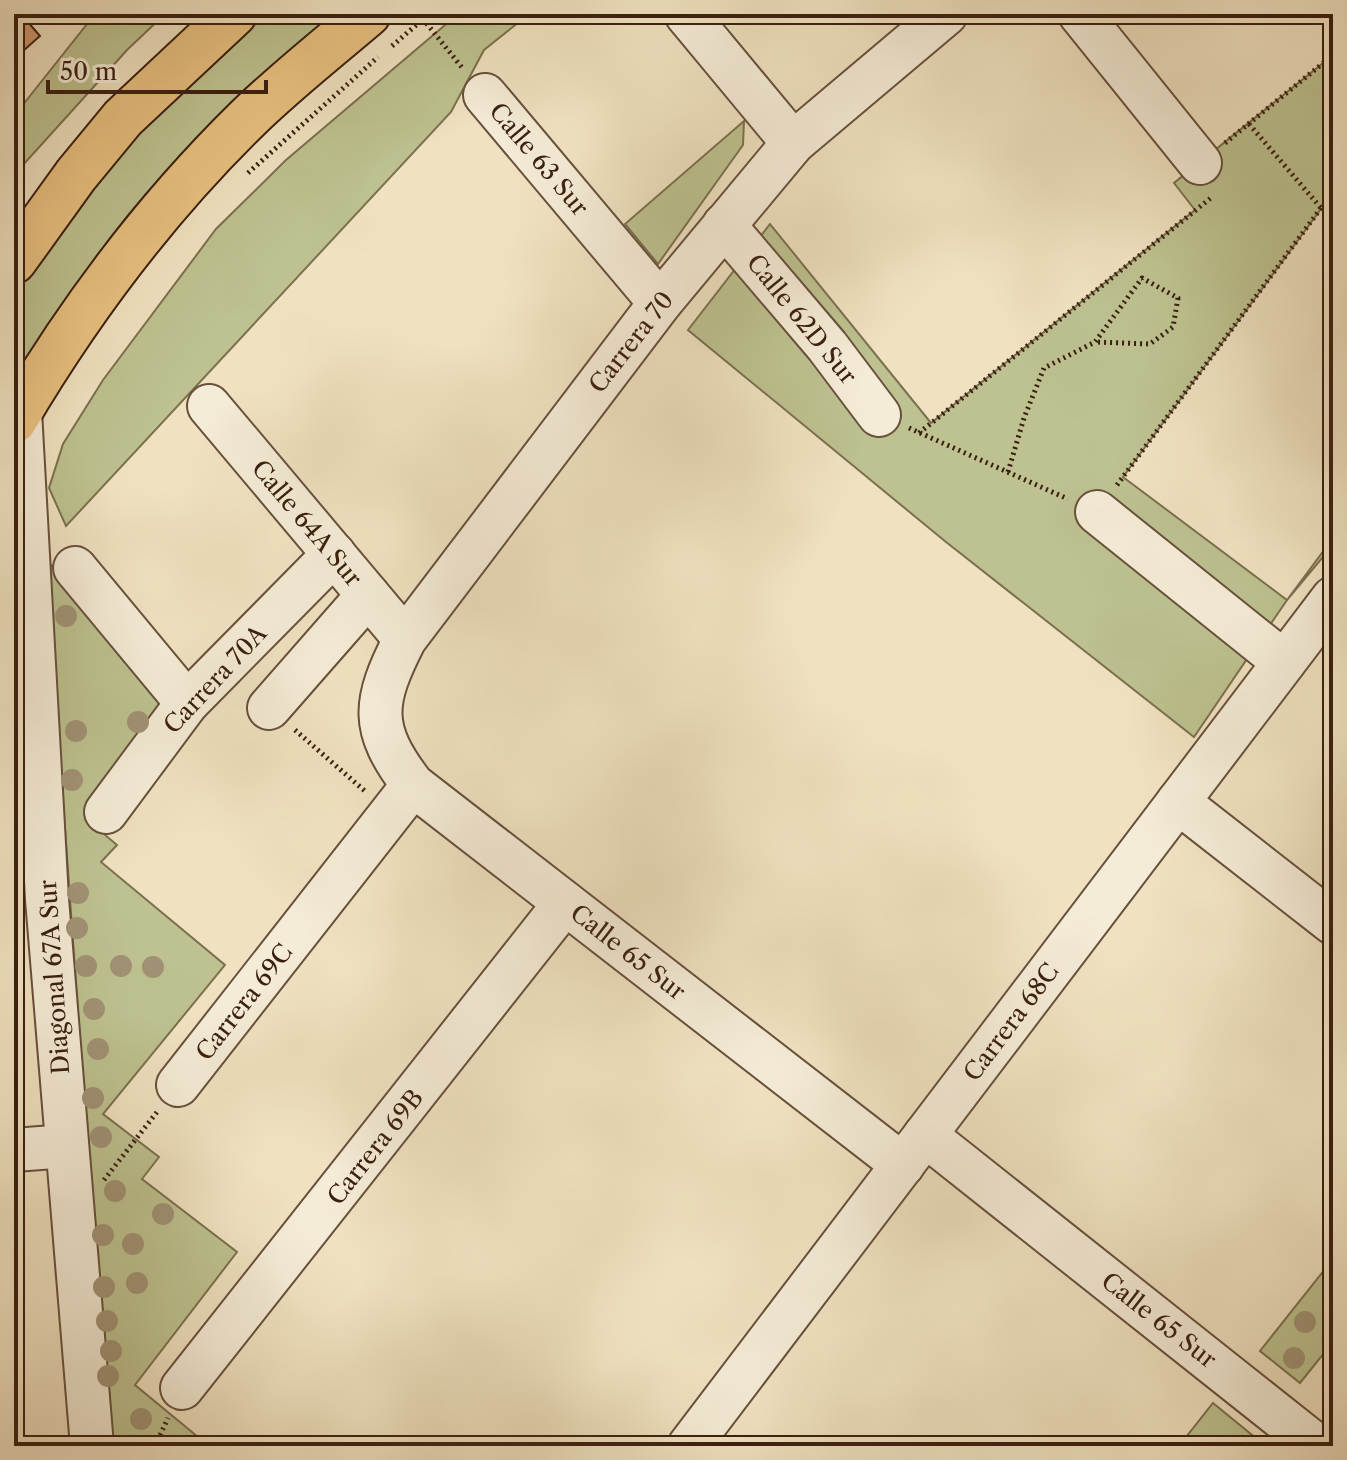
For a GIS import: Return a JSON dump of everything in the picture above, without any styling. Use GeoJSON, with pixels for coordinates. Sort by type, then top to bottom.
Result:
{"type":"FeatureCollection","features":[{"type":"Feature","properties":{"kind":"main road"},"geometry":{"type":"LineString","coordinates":[[14,261],[68,186],[123,118],[234,14]]}},
{"type":"Feature","properties":{"kind":"main road"},"geometry":{"type":"LineString","coordinates":[[17,416],[110,272],[148,224],[249,117],[368,14]]}},
{"type":"Feature","properties":{"kind":"street"},"geometry":{"type":"LineString","coordinates":[[686,14],[793,143]]}},
{"type":"Feature","properties":{"kind":"street","name":"Carrera 70"},"geometry":{"type":"LineString","coordinates":[[379,718],[388,674],[405,639],[660,303],[793,143],[946,14]]}},
{"type":"Feature","properties":{"kind":"street"},"geometry":{"type":"LineString","coordinates":[[1080,14],[1200,163]]}},
{"type":"Feature","properties":{"kind":"street","name":"Calle 63 Sur"},"geometry":{"type":"LineString","coordinates":[[485,95],[660,303]]}},
{"type":"Feature","properties":{"kind":"street","name":"Calle 62D Sur"},"geometry":{"type":"LineString","coordinates":[[724,225],[827,346],[879,415]]}},
{"type":"Feature","properties":{"kind":"street","name":"Calle 64A Sur"},"geometry":{"type":"LineString","coordinates":[[209,406],[405,639]]}},
{"type":"Feature","properties":{"kind":"street","name":"Diagonal 67A Sur"},"geometry":{"type":"LineString","coordinates":[[17,416],[46,883],[92,1446]]}},
{"type":"Feature","properties":{"kind":"street"},"geometry":{"type":"LineString","coordinates":[[1097,512],[1284,662]]}},
{"type":"Feature","properties":{"kind":"street","name":"Carrera 70A"},"geometry":{"type":"LineString","coordinates":[[106,812],[187,703],[330,550]]}},
{"type":"Feature","properties":{"kind":"street"},"geometry":{"type":"LineString","coordinates":[[75,568],[187,703]]}},
{"type":"Feature","properties":{"kind":"street"},"geometry":{"type":"LineString","coordinates":[[269,708],[368,595]]}},
{"type":"Feature","properties":{"kind":"street","name":"Carrera 68C"},"geometry":{"type":"LineString","coordinates":[[689,1446],[1333,598]]}},
{"type":"Feature","properties":{"kind":"street","name":"Calle 65 Sur"},"geometry":{"type":"LineString","coordinates":[[379,718],[396,763],[402,800],[565,903],[914,1150],[1317,1446]]}},
{"type":"Feature","properties":{"kind":"street","name":"Carrera 69C"},"geometry":{"type":"LineString","coordinates":[[178,1085],[402,800]]}},
{"type":"Feature","properties":{"kind":"street"},"geometry":{"type":"LineString","coordinates":[[1178,802],[1333,923]]}},
{"type":"Feature","properties":{"kind":"street","name":"Carrera 69B"},"geometry":{"type":"LineString","coordinates":[[182,1388],[565,903]]}},
{"type":"Feature","properties":{"kind":"street"},"geometry":{"type":"LineString","coordinates":[[14,1150],[67,1146]]}},
{"type":"Feature","properties":{"kind":"path","name":"Calle 63 Sur"},"geometry":{"type":"LineString","coordinates":[[419,14],[485,95]]}},
{"type":"Feature","properties":{"kind":"path"},"geometry":{"type":"LineString","coordinates":[[919,433],[1222,189],[1200,163],[1333,55]]}},
{"type":"Feature","properties":{"kind":"path"},"geometry":{"type":"LineString","coordinates":[[244,177],[356,75]]}},
{"type":"Feature","properties":{"kind":"path"},"geometry":{"type":"LineString","coordinates":[[1249,124],[1321,208],[1333,217]]}},
{"type":"Feature","properties":{"kind":"path"},"geometry":{"type":"LineString","coordinates":[[879,415],[1097,512],[1321,208]]}},
{"type":"Feature","properties":{"kind":"path"},"geometry":{"type":"LineString","coordinates":[[1008,472],[1044,368],[1095,342],[1142,278],[1178,298],[1173,327],[1150,344],[1095,342]]}},
{"type":"Feature","properties":{"kind":"path"},"geometry":{"type":"LineString","coordinates":[[269,708],[402,800]]}},
{"type":"Feature","properties":{"kind":"path"},"geometry":{"type":"LineString","coordinates":[[74,1219],[178,1085]]}},
{"type":"Feature","properties":{"kind":"green space"},"geometry":{"type":"Polygon","coordinates":[[[95,14],[165,14],[127,50],[14,175],[14,116],[95,14]]]}},
{"type":"Feature","properties":{"kind":"green space"},"geometry":{"type":"Polygon","coordinates":[[[265,14],[337,14],[215,123],[147,193],[93,261],[14,382],[14,296],[86,192],[144,123],[265,14]]]}},
{"type":"Feature","properties":{"kind":"green space"},"geometry":{"type":"Polygon","coordinates":[[[458,14],[529,14],[484,50],[451,112],[66,526],[49,488],[63,444],[103,380],[216,229],[286,160],[458,14]]]}},
{"type":"Feature","properties":{"kind":"green space"},"geometry":{"type":"Polygon","coordinates":[[[1333,55],[1333,217],[1321,209],[1123,477],[1287,600],[1194,737],[946,542],[688,330],[770,224],[931,423],[1195,210],[1174,183],[1333,55]]]}},
{"type":"Feature","properties":{"kind":"green space"},"geometry":{"type":"Polygon","coordinates":[[[744,121],[743,145],[658,264],[625,224],[744,121]]]}},
{"type":"Feature","properties":{"kind":"green space"},"geometry":{"type":"Polygon","coordinates":[[[1333,538],[1333,545],[1287,600],[1333,538]]]}},
{"type":"Feature","properties":{"kind":"green space"},"geometry":{"type":"Polygon","coordinates":[[[46,559],[175,710],[85,818],[117,845],[101,862],[225,965],[103,1114],[159,1157],[142,1179],[237,1252],[135,1385],[209,1446],[113,1446],[107,1424],[46,559]]]}},
{"type":"Feature","properties":{"kind":"green space"},"geometry":{"type":"Polygon","coordinates":[[[1333,1259],[1333,1342],[1300,1383],[1260,1351],[1333,1259]]]}},
{"type":"Feature","properties":{"kind":"green space"},"geometry":{"type":"Polygon","coordinates":[[[1213,1403],[1252,1435],[1243,1446],[1179,1446],[1213,1403]]]}},
{"type":"Feature","properties":{"kind":"building"},"geometry":{"type":"Polygon","coordinates":[[[14,14],[21,14],[40,36],[14,59],[14,14]]]}}]}
